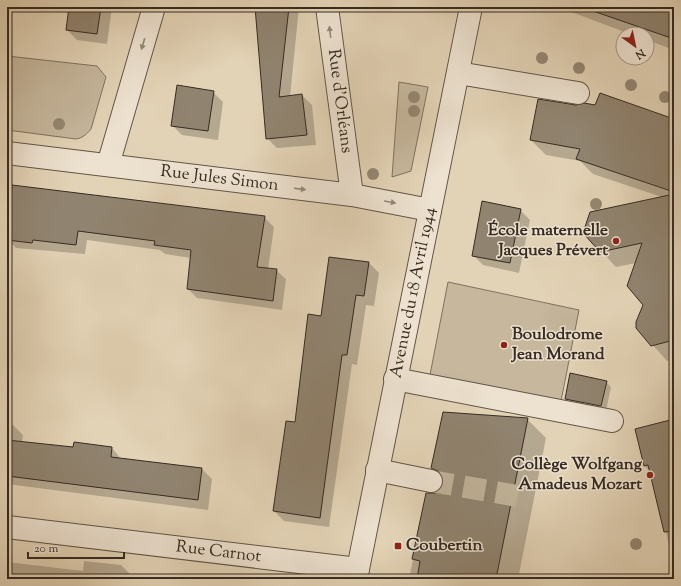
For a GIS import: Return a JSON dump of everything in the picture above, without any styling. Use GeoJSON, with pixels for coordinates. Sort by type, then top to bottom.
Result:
{"type":"FeatureCollection","features":[{"type":"Feature","properties":{"kind":"street"},"geometry":{"type":"LineString","coordinates":[[108,165],[154,7]]}},
{"type":"Feature","properties":{"kind":"street","name":"Rue d'Orléans"},"geometry":{"type":"LineString","coordinates":[[327,7],[352,195]]}},
{"type":"Feature","properties":{"kind":"street","name":"Avenue du 18 Avril 1944"},"geometry":{"type":"LineString","coordinates":[[357,574],[471,7]]}},
{"type":"Feature","properties":{"kind":"street"},"geometry":{"type":"LineString","coordinates":[[458,73],[578,93]]}},
{"type":"Feature","properties":{"kind":"street","name":"Rue Jules Simon"},"geometry":{"type":"LineString","coordinates":[[7,153],[352,195],[430,210]]}},
{"type":"Feature","properties":{"kind":"street"},"geometry":{"type":"LineString","coordinates":[[395,379],[612,421]]}},
{"type":"Feature","properties":{"kind":"street"},"geometry":{"type":"LineString","coordinates":[[377,470],[431,481]]}},
{"type":"Feature","properties":{"kind":"street","name":"Rue Carnot"},"geometry":{"type":"LineString","coordinates":[[7,527],[357,574]]}},
{"type":"Feature","properties":{"kind":"shaded area"},"geometry":{"type":"Polygon","coordinates":[[[7,56],[97,66],[106,77],[91,129],[86,135],[76,139],[7,130],[7,56]]]}},
{"type":"Feature","properties":{"kind":"shaded area"},"geometry":{"type":"Polygon","coordinates":[[[399,82],[428,87],[411,171],[392,177],[399,82]]]}},
{"type":"Feature","properties":{"kind":"shaded area","name":"Boulodrome Jean Morand"},"geometry":{"type":"Polygon","coordinates":[[[448,282],[579,310],[560,406],[429,380],[448,282]]]}},
{"type":"Feature","properties":{"kind":"building"},"geometry":{"type":"Polygon","coordinates":[[[69,7],[101,7],[97,34],[66,30],[69,7]]]}},
{"type":"Feature","properties":{"kind":"building"},"geometry":{"type":"Polygon","coordinates":[[[255,7],[289,7],[279,97],[302,94],[307,135],[266,139],[255,7]]]}},
{"type":"Feature","properties":{"kind":"building"},"geometry":{"type":"Polygon","coordinates":[[[594,7],[674,7],[674,39],[655,32],[655,26],[636,26],[593,11],[594,7]]]}},
{"type":"Feature","properties":{"kind":"building"},"geometry":{"type":"Polygon","coordinates":[[[177,85],[214,91],[208,131],[171,126],[177,85]]]}},
{"type":"Feature","properties":{"kind":"building"},"geometry":{"type":"Polygon","coordinates":[[[600,93],[674,119],[674,192],[576,159],[580,149],[530,140],[538,99],[576,105],[584,103],[595,105],[600,93]]]}},
{"type":"Feature","properties":{"kind":"building"},"geometry":{"type":"Polygon","coordinates":[[[12,185],[265,216],[257,267],[277,269],[273,301],[187,289],[191,250],[154,245],[155,241],[78,231],[76,245],[33,240],[32,243],[7,240],[12,185]]]}},
{"type":"Feature","properties":{"kind":"building"},"geometry":{"type":"Polygon","coordinates":[[[674,194],[674,340],[651,346],[636,328],[636,322],[643,305],[627,286],[642,243],[600,252],[583,233],[590,212],[674,194]]]}},
{"type":"Feature","properties":{"kind":"building"},"geometry":{"type":"Polygon","coordinates":[[[482,201],[521,209],[510,263],[472,256],[482,201]]]}},
{"type":"Feature","properties":{"kind":"building"},"geometry":{"type":"Polygon","coordinates":[[[329,257],[369,262],[364,296],[356,295],[347,355],[342,355],[320,518],[273,511],[286,421],[295,422],[308,314],[321,316],[329,257]]]}},
{"type":"Feature","properties":{"kind":"building"},"geometry":{"type":"Polygon","coordinates":[[[570,373],[607,381],[601,406],[565,399],[570,373]]]}},
{"type":"Feature","properties":{"kind":"building"},"geometry":{"type":"Polygon","coordinates":[[[443,412],[528,418],[496,579],[417,579],[420,561],[412,559],[426,493],[435,493],[441,489],[443,483],[443,477],[440,472],[431,468],[443,412]]]}},
{"type":"Feature","properties":{"kind":"building"},"geometry":{"type":"Polygon","coordinates":[[[674,419],[674,531],[664,532],[648,465],[644,466],[635,429],[674,419]]]}},
{"type":"Feature","properties":{"kind":"building"},"geometry":{"type":"Polygon","coordinates":[[[7,440],[73,447],[74,442],[112,447],[111,457],[202,468],[198,500],[7,476],[7,440]]]}},
{"type":"Feature","properties":{"kind":"tunnel"},"geometry":{"type":"LineString","coordinates":[[431,481],[529,498]]}},
{"type":"Feature","properties":{"kind":"place","name":"École maternelle Jacques Prévert"},"geometry":{"type":"Point","coordinates":[616,241]}},
{"type":"Feature","properties":{"kind":"place","name":"Boulodrome Jean Morand"},"geometry":{"type":"Point","coordinates":[504,345]}},
{"type":"Feature","properties":{"kind":"place","name":"Collège Wolfgang Amadeus Mozart"},"geometry":{"type":"Point","coordinates":[650,475]}},
{"type":"Feature","properties":{"kind":"place","name":"Coubertin"},"geometry":{"type":"Point","coordinates":[398,546]}}]}
